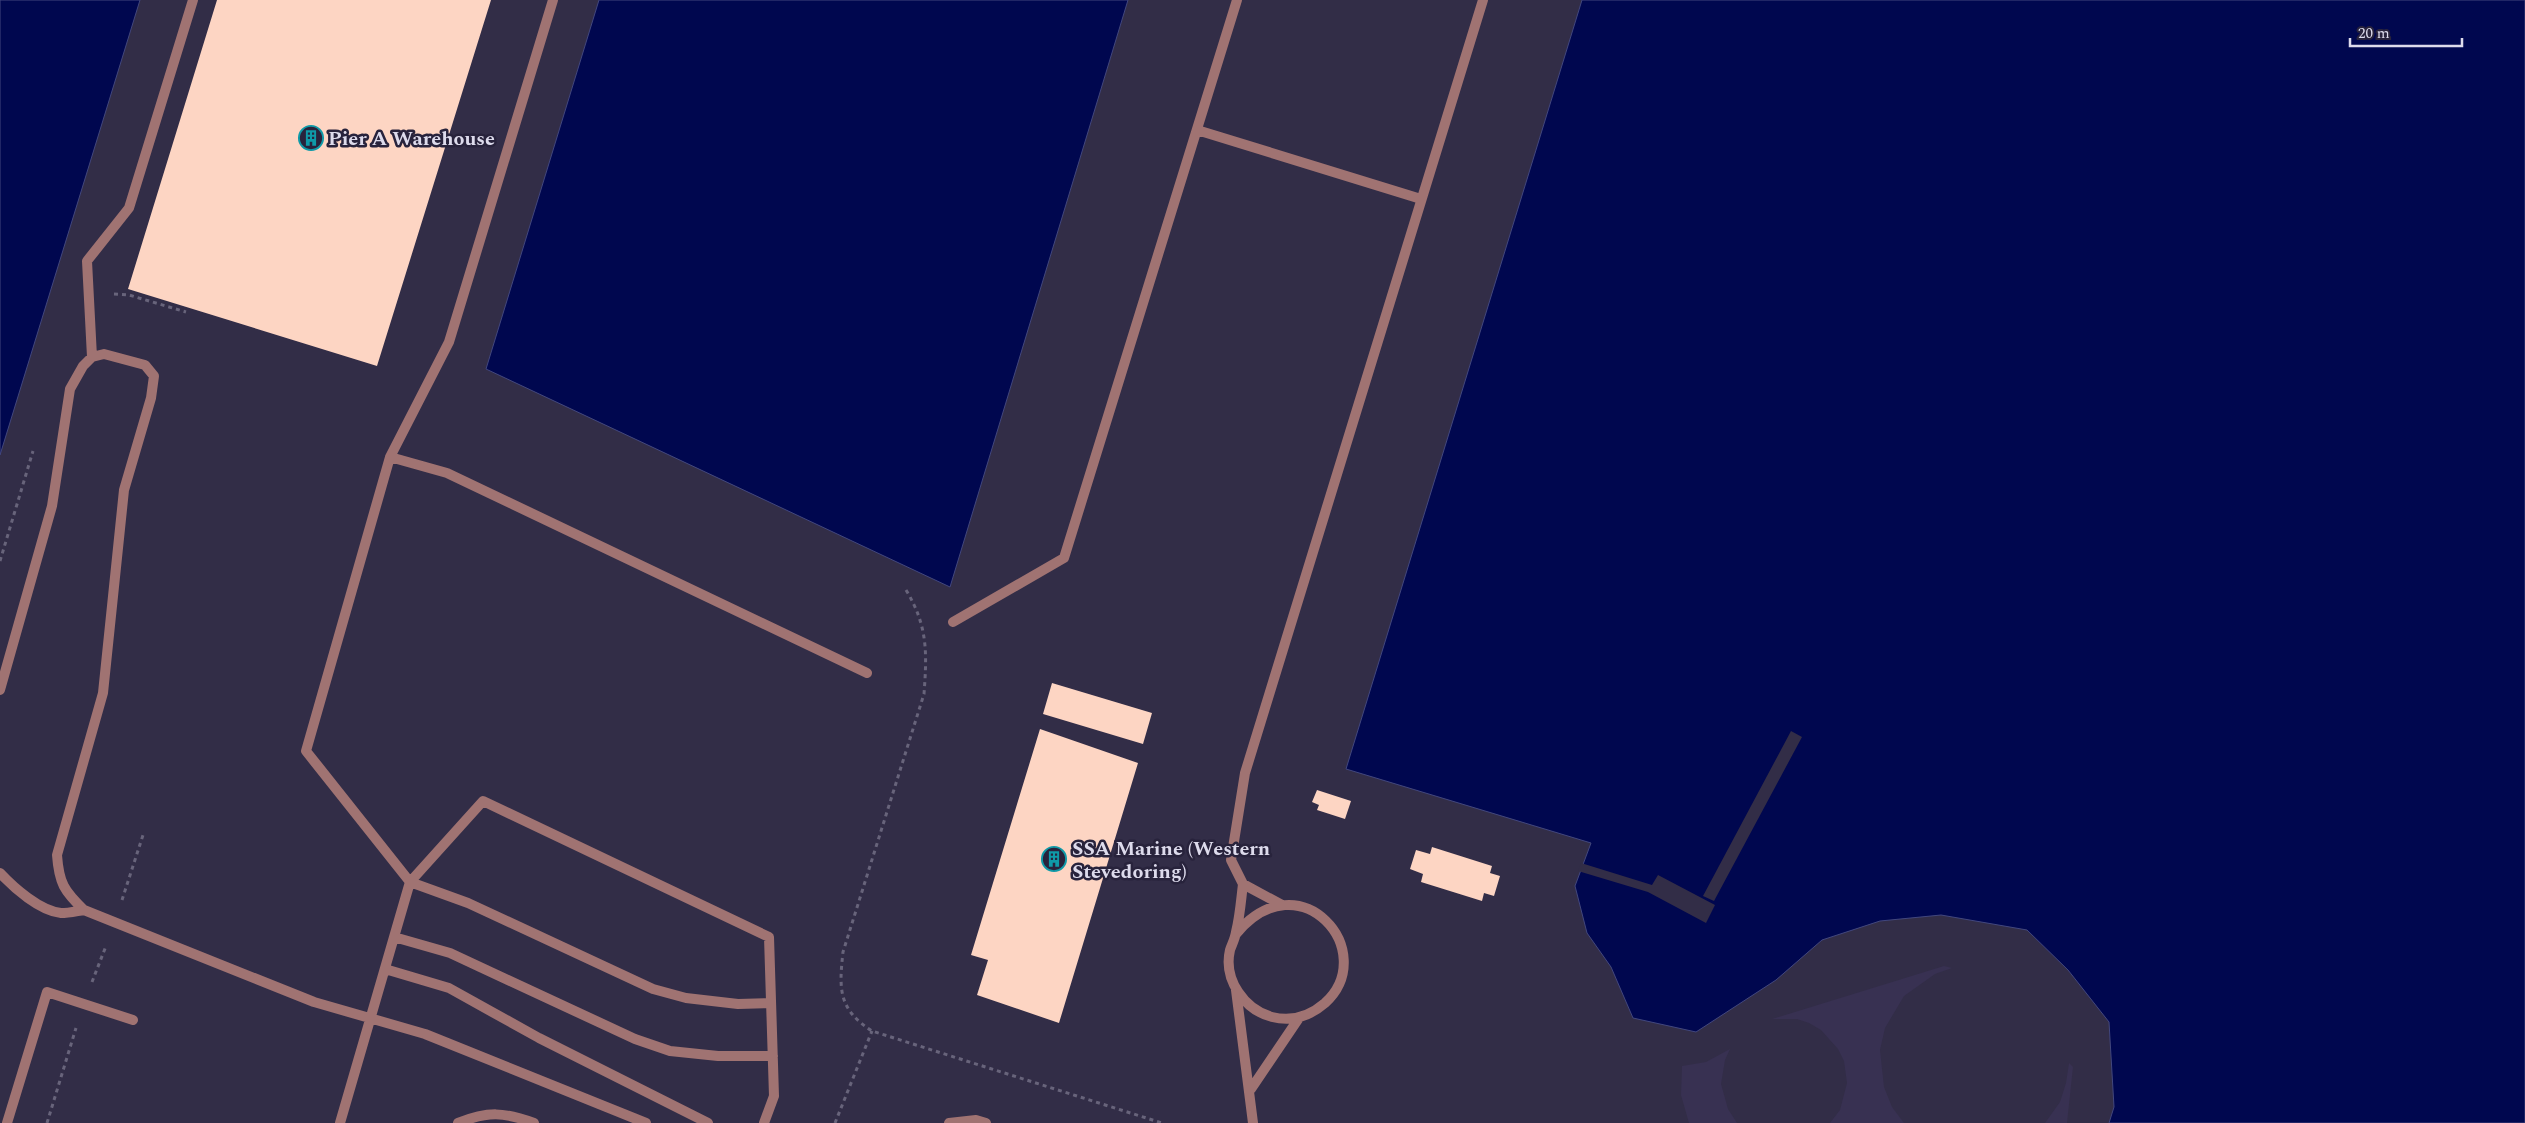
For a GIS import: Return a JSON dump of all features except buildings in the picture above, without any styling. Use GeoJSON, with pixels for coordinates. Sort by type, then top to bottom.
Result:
{"type":"FeatureCollection","features":[{"type":"Feature","properties":{"kind":"lane"},"geometry":{"type":"LineString","coordinates":[[92,357],[87,261],[129,208],[193,0]]}},
{"type":"Feature","properties":{"kind":"lane"},"geometry":{"type":"LineString","coordinates":[[553,0],[448,342],[390,457],[306,751],[410,882],[468,903],[653,989],[686,998],[738,1004],[771,1003]]}},
{"type":"Feature","properties":{"kind":"lane"},"geometry":{"type":"LineString","coordinates":[[953,622],[1064,558],[1237,0]]}},
{"type":"Feature","properties":{"kind":"lane"},"geometry":{"type":"LineString","coordinates":[[1253,1123],[1251,1089],[1236,989],[1230,970],[1230,952],[1236,934],[1243,884],[1231,860],[1245,773],[1482,0]]}},
{"type":"Feature","properties":{"kind":"lane"},"geometry":{"type":"LineString","coordinates":[[1197,130],[1421,199]]}},
{"type":"Feature","properties":{"kind":"lane"},"geometry":{"type":"LineString","coordinates":[[0,690],[52,506],[70,390],[82,366],[92,357],[104,354],[146,366],[154,376],[151,398],[124,490],[103,693],[57,855],[59,876],[66,893],[84,910],[314,1002],[425,1034],[646,1123]]}},
{"type":"Feature","properties":{"kind":"lane"},"geometry":{"type":"LineString","coordinates":[[390,457],[447,473],[867,673]]}},
{"type":"Feature","properties":{"kind":"lane"},"geometry":{"type":"LineString","coordinates":[[340,1123],[410,882],[483,801],[769,937],[774,1096],[764,1123]]}},
{"type":"Feature","properties":{"kind":"lane"},"geometry":{"type":"LineString","coordinates":[[0,873],[14,889],[39,904],[60,913],[84,910]]}},
{"type":"Feature","properties":{"kind":"lane"},"geometry":{"type":"LineString","coordinates":[[1243,884],[1282,905]]}},
{"type":"Feature","properties":{"kind":"lane"},"geometry":{"type":"LineString","coordinates":[[1236,934],[1248,919],[1264,909],[1282,905],[1301,906],[1318,914],[1332,927],[1341,944],[1344,962],[1340,981],[1331,998],[1317,1011],[1299,1018],[1280,1019],[1262,1014],[1247,1004],[1236,989]]}},
{"type":"Feature","properties":{"kind":"lane"},"geometry":{"type":"LineString","coordinates":[[394,937],[450,954],[595,1022],[670,1051],[718,1056],[773,1056]]}},
{"type":"Feature","properties":{"kind":"lane"},"geometry":{"type":"LineString","coordinates":[[385,969],[449,988],[539,1038],[708,1123]]}},
{"type":"Feature","properties":{"kind":"lane"},"geometry":{"type":"LineString","coordinates":[[7,1123],[47,992],[133,1020]]}},
{"type":"Feature","properties":{"kind":"lane"},"geometry":{"type":"LineString","coordinates":[[1251,1089],[1299,1018]]}},
{"type":"Feature","properties":{"kind":"lane"},"geometry":{"type":"LineString","coordinates":[[458,1123],[474,1116],[493,1113],[513,1115],[534,1123]]}},
{"type":"Feature","properties":{"kind":"lane"},"geometry":{"type":"LineString","coordinates":[[949,1123],[953,1121],[976,1120],[986,1123]]}},
{"type":"Feature","properties":{"kind":"path"},"geometry":{"type":"LineString","coordinates":[[906,590],[915,605],[924,628],[927,658],[924,694],[843,952],[840,977],[843,997],[848,1008],[856,1021],[872,1031],[1162,1123]]}},
{"type":"Feature","properties":{"kind":"path"},"geometry":{"type":"LineString","coordinates":[[125,892],[144,832]]}},
{"type":"Feature","properties":{"kind":"path"},"geometry":{"type":"LineString","coordinates":[[47,1123],[77,1026]]}},
{"type":"Feature","properties":{"kind":"path"},"geometry":{"type":"LineString","coordinates":[[836,1123],[872,1031]]}},
{"type":"Feature","properties":{"kind":"shaded area"},"geometry":{"type":"Polygon","coordinates":[[[0,0],[140,0],[0,455],[0,0]]]}},
{"type":"Feature","properties":{"kind":"shaded area"},"geometry":{"type":"Polygon","coordinates":[[[599,0],[1128,0],[950,587],[486,369],[599,0]]]}},
{"type":"Feature","properties":{"kind":"shaded area"},"geometry":{"type":"Polygon","coordinates":[[[1582,0],[2525,0],[2525,1123],[2109,1123],[2114,1107],[2109,1022],[2068,970],[2027,930],[1941,915],[1880,921],[1822,940],[1776,980],[1696,1032],[1633,1018],[1611,967],[1587,933],[1575,886],[1591,843],[1346,769],[1582,0]]]}},
{"type":"Feature","properties":{"kind":"shaded area"},"geometry":{"type":"Polygon","coordinates":[[[1944,966],[1952,968],[1935,974],[1904,996],[1885,1028],[1880,1050],[1884,1087],[1892,1107],[1904,1123],[1830,1123],[1840,1110],[1847,1083],[1844,1061],[1838,1049],[1821,1030],[1809,1023],[1797,1019],[1772,1019],[1944,966]]]}},
{"type":"Feature","properties":{"kind":"shaded area"},"geometry":{"type":"Polygon","coordinates":[[[1730,1049],[1725,1060],[1721,1084],[1728,1109],[1737,1123],[1689,1123],[1681,1095],[1682,1066],[1706,1062],[1730,1049]]]}},
{"type":"Feature","properties":{"kind":"shaded area"},"geometry":{"type":"Polygon","coordinates":[[[2069,1063],[2073,1067],[2067,1123],[2045,1123],[2060,1102],[2066,1083],[2069,1063]]]}},
{"type":"Feature","properties":{"kind":"pier"},"geometry":{"type":"Polygon","coordinates":[[[1791,731],[1802,737],[1714,901],[1703,896],[1791,731]]]}},
{"type":"Feature","properties":{"kind":"pier"},"geometry":{"type":"Polygon","coordinates":[[[1581,863],[1652,885],[1658,875],[1715,905],[1706,923],[1648,892],[1578,871],[1581,863]]]}},
{"type":"Feature","properties":{"kind":"place","name":"Pier A Warehouse"},"geometry":{"type":"Point","coordinates":[311,138]}},
{"type":"Feature","properties":{"kind":"place","name":"SSA Marine (Western Stevedoring)"},"geometry":{"type":"Point","coordinates":[1054,859]}}]}
